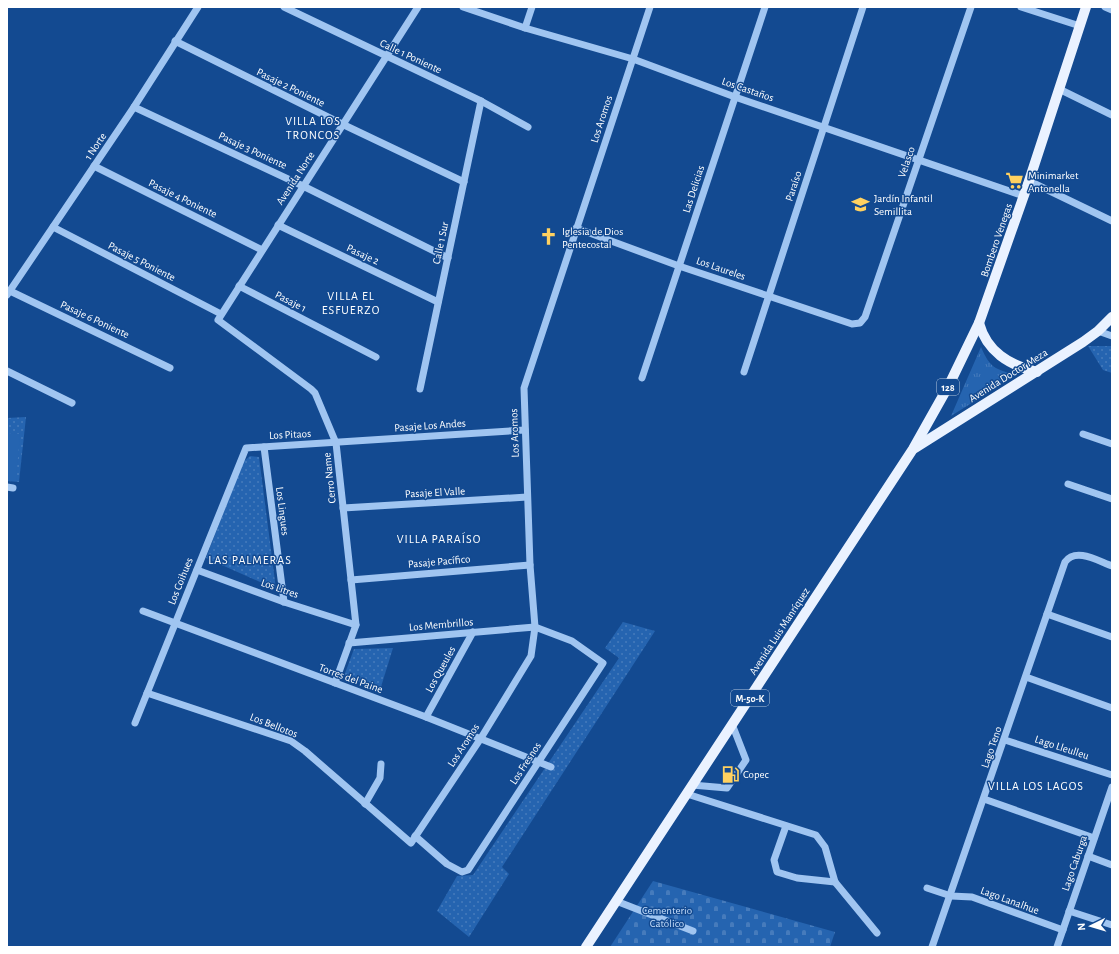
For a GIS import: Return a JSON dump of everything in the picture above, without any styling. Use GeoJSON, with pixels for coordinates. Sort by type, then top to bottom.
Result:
{"type":"FeatureCollection","features":[{"type":"Feature","properties":{"kind":"main road","name":"Bombero Venegas"},"geometry":{"type":"LineString","coordinates":[[913,449],[949,385],[979,323],[1024,196],[1086,7]]}},
{"type":"Feature","properties":{"kind":"main road","name":"Avenida Doctor Meza"},"geometry":{"type":"LineString","coordinates":[[913,449],[1036,372],[1098,331],[1112,317]]}},
{"type":"Feature","properties":{"kind":"main road"},"geometry":{"type":"LineString","coordinates":[[979,323],[984,337],[997,353],[1014,364],[1036,372]]}},
{"type":"Feature","properties":{"kind":"main road","name":"Avenida Luis Manríquez"},"geometry":{"type":"LineString","coordinates":[[586,947],[913,449]]}},
{"type":"Feature","properties":{"kind":"street","name":"1 Norte"},"geometry":{"type":"LineString","coordinates":[[8,293],[134,106],[198,7]]}},
{"type":"Feature","properties":{"kind":"street","name":"Calle 1 Poniente"},"geometry":{"type":"LineString","coordinates":[[284,7],[385,57],[481,101],[528,127]]}},
{"type":"Feature","properties":{"kind":"street","name":"Avenida Norte"},"geometry":{"type":"LineString","coordinates":[[219,317],[418,7]]}},
{"type":"Feature","properties":{"kind":"street","name":"Los Castaños"},"geometry":{"type":"LineString","coordinates":[[463,7],[525,28],[633,59],[735,97],[1024,196]]}},
{"type":"Feature","properties":{"kind":"street"},"geometry":{"type":"LineString","coordinates":[[525,28],[532,7]]}},
{"type":"Feature","properties":{"kind":"street","name":"Los Aromos"},"geometry":{"type":"LineString","coordinates":[[411,843],[481,738],[529,662],[532,651],[534,627],[530,565],[524,388],[650,7]]}},
{"type":"Feature","properties":{"kind":"street","name":"Las Delicias"},"geometry":{"type":"LineString","coordinates":[[642,378],[765,7]]}},
{"type":"Feature","properties":{"kind":"street","name":"Paraíso"},"geometry":{"type":"LineString","coordinates":[[744,372],[863,7]]}},
{"type":"Feature","properties":{"kind":"street","name":"Velasco"},"geometry":{"type":"LineString","coordinates":[[860,323],[865,318],[971,7]]}},
{"type":"Feature","properties":{"kind":"street"},"geometry":{"type":"LineString","coordinates":[[1021,7],[1080,26]]}},
{"type":"Feature","properties":{"kind":"street"},"geometry":{"type":"LineString","coordinates":[[1105,7],[1112,10]]}},
{"type":"Feature","properties":{"kind":"street","name":"Pasaje 2 Poniente"},"geometry":{"type":"LineString","coordinates":[[175,41],[342,124],[464,182]]}},
{"type":"Feature","properties":{"kind":"street"},"geometry":{"type":"LineString","coordinates":[[1059,89],[1112,115]]}},
{"type":"Feature","properties":{"kind":"street","name":"Calle 1 Sur"},"geometry":{"type":"LineString","coordinates":[[420,389],[481,101]]}},
{"type":"Feature","properties":{"kind":"street","name":"Pasaje 3 Poniente"},"geometry":{"type":"LineString","coordinates":[[134,106],[303,186],[448,258]]}},
{"type":"Feature","properties":{"kind":"street","name":"Pasaje 4 Poniente"},"geometry":{"type":"LineString","coordinates":[[94,166],[262,250]]}},
{"type":"Feature","properties":{"kind":"street"},"geometry":{"type":"LineString","coordinates":[[1029,181],[1112,221]]}},
{"type":"Feature","properties":{"kind":"street","name":"Pasaje 2"},"geometry":{"type":"LineString","coordinates":[[278,226],[438,302]]}},
{"type":"Feature","properties":{"kind":"street","name":"Pasaje 5 Poniente"},"geometry":{"type":"LineString","coordinates":[[53,227],[219,317]]}},
{"type":"Feature","properties":{"kind":"street","name":"Los Laureles"},"geometry":{"type":"LineString","coordinates":[[576,228],[679,266],[852,324],[860,323]]}},
{"type":"Feature","properties":{"kind":"street","name":"Pasaje 1"},"geometry":{"type":"LineString","coordinates":[[239,286],[376,358]]}},
{"type":"Feature","properties":{"kind":"street","name":"Pasaje 6 Poniente"},"geometry":{"type":"LineString","coordinates":[[8,293],[170,368]]}},
{"type":"Feature","properties":{"kind":"street","name":"Cerro Name"},"geometry":{"type":"LineString","coordinates":[[219,317],[315,393],[336,442],[356,625],[334,683]]}},
{"type":"Feature","properties":{"kind":"street"},"geometry":{"type":"LineString","coordinates":[[1098,331],[1112,336]]}},
{"type":"Feature","properties":{"kind":"street"},"geometry":{"type":"LineString","coordinates":[[7,371],[72,403]]}},
{"type":"Feature","properties":{"kind":"street","name":"Pasaje Los Andes"},"geometry":{"type":"LineString","coordinates":[[336,442],[525,430]]}},
{"type":"Feature","properties":{"kind":"street"},"geometry":{"type":"LineString","coordinates":[[1082,434],[1112,444]]}},
{"type":"Feature","properties":{"kind":"street","name":"Los Pitaos"},"geometry":{"type":"LineString","coordinates":[[246,448],[336,442]]}},
{"type":"Feature","properties":{"kind":"street","name":"Los Lingues"},"geometry":{"type":"LineString","coordinates":[[264,447],[284,602]]}},
{"type":"Feature","properties":{"kind":"street","name":"Los Coihues"},"geometry":{"type":"LineString","coordinates":[[135,723],[246,448]]}},
{"type":"Feature","properties":{"kind":"street"},"geometry":{"type":"LineString","coordinates":[[1068,484],[1112,499]]}},
{"type":"Feature","properties":{"kind":"street","name":"Pasaje El Valle"},"geometry":{"type":"LineString","coordinates":[[343,508],[528,497]]}},
{"type":"Feature","properties":{"kind":"street","name":"Lago Teno"},"geometry":{"type":"LineString","coordinates":[[932,947],[1005,740],[1065,562],[1072,556],[1080,555],[1112,566]]}},
{"type":"Feature","properties":{"kind":"street","name":"Pasaje Pacífico"},"geometry":{"type":"LineString","coordinates":[[351,580],[530,565]]}},
{"type":"Feature","properties":{"kind":"street","name":"Los Litres"},"geometry":{"type":"LineString","coordinates":[[197,570],[284,602],[356,625]]}},
{"type":"Feature","properties":{"kind":"street","name":"Torres del Paine"},"geometry":{"type":"LineString","coordinates":[[143,612],[426,717],[551,767]]}},
{"type":"Feature","properties":{"kind":"street"},"geometry":{"type":"LineString","coordinates":[[1047,614],[1112,637]]}},
{"type":"Feature","properties":{"kind":"street","name":"Los Membrillos"},"geometry":{"type":"LineString","coordinates":[[349,643],[534,627]]}},
{"type":"Feature","properties":{"kind":"street","name":"Los Fresnos"},"geometry":{"type":"LineString","coordinates":[[416,836],[446,864],[462,872],[471,867],[603,663],[572,641],[534,627]]}},
{"type":"Feature","properties":{"kind":"street","name":"Los Queules"},"geometry":{"type":"LineString","coordinates":[[426,717],[473,632]]}},
{"type":"Feature","properties":{"kind":"street"},"geometry":{"type":"LineString","coordinates":[[1026,678],[1112,708]]}},
{"type":"Feature","properties":{"kind":"street","name":"Los Bellotos"},"geometry":{"type":"LineString","coordinates":[[147,694],[291,741],[306,752],[411,843]]}},
{"type":"Feature","properties":{"kind":"street"},"geometry":{"type":"LineString","coordinates":[[692,785],[727,788],[746,760],[732,724]]}},
{"type":"Feature","properties":{"kind":"street","name":"Lago Lleulleu"},"geometry":{"type":"LineString","coordinates":[[1005,740],[1112,775]]}},
{"type":"Feature","properties":{"kind":"street"},"geometry":{"type":"LineString","coordinates":[[365,804],[380,778],[381,764]]}},
{"type":"Feature","properties":{"kind":"street","name":"Lago Caburga"},"geometry":{"type":"LineString","coordinates":[[1057,947],[1094,838],[1109,805],[1112,787]]}},
{"type":"Feature","properties":{"kind":"street"},"geometry":{"type":"LineString","coordinates":[[687,794],[816,835],[826,847],[835,882],[877,933]]}},
{"type":"Feature","properties":{"kind":"street"},"geometry":{"type":"LineString","coordinates":[[984,799],[1094,838]]}},
{"type":"Feature","properties":{"kind":"street"},"geometry":{"type":"LineString","coordinates":[[786,826],[774,860],[777,872],[797,878],[835,882]]}},
{"type":"Feature","properties":{"kind":"street"},"geometry":{"type":"LineString","coordinates":[[1088,856],[1112,864]]}},
{"type":"Feature","properties":{"kind":"street","name":"Lago Lanalhue"},"geometry":{"type":"LineString","coordinates":[[926,888],[951,896],[972,898],[1063,930]]}},
{"type":"Feature","properties":{"kind":"street"},"geometry":{"type":"LineString","coordinates":[[616,901],[693,931]]}},
{"type":"Feature","properties":{"kind":"street"},"geometry":{"type":"LineString","coordinates":[[1069,911],[1112,925]]}},
{"type":"Feature","properties":{"kind":"green space"},"geometry":{"type":"Polygon","coordinates":[[[1088,346],[1112,346],[1112,373],[1103,370],[1088,346]]]}},
{"type":"Feature","properties":{"kind":"green space"},"geometry":{"type":"Polygon","coordinates":[[[981,347],[990,364],[998,369],[1016,375],[951,416],[981,347]]]}},
{"type":"Feature","properties":{"kind":"green space"},"geometry":{"type":"Polygon","coordinates":[[[26,417],[19,482],[7,481],[7,418],[26,417]]]}},
{"type":"Feature","properties":{"kind":"green space"},"geometry":{"type":"Polygon","coordinates":[[[7,433],[20,434],[16,480],[7,480],[7,433]]]}},
{"type":"Feature","properties":{"kind":"green space"},"geometry":{"type":"Polygon","coordinates":[[[250,456],[259,457],[276,589],[206,558],[243,462],[250,456]]]}},
{"type":"Feature","properties":{"kind":"green space"},"geometry":{"type":"Polygon","coordinates":[[[623,622],[655,631],[502,867],[509,874],[469,937],[437,911],[457,876],[473,875],[619,658],[605,648],[623,622]]]}},
{"type":"Feature","properties":{"kind":"green space"},"geometry":{"type":"Polygon","coordinates":[[[393,648],[380,690],[344,676],[354,649],[393,648]]]}},
{"type":"Feature","properties":{"kind":"green space","name":"Cementerio Católico"},"geometry":{"type":"Polygon","coordinates":[[[653,881],[835,932],[830,947],[610,947],[653,881]]]}},
{"type":"Feature","properties":{"kind":"place","name":"Minimarket Antonella"},"geometry":{"type":"Point","coordinates":[1015,181]}},
{"type":"Feature","properties":{"kind":"place","name":"Jardín Infantil Semillita"},"geometry":{"type":"Point","coordinates":[861,204]}},
{"type":"Feature","properties":{"kind":"place","name":"Iglesia de Dios Pentecostal"},"geometry":{"type":"Point","coordinates":[549,237]}},
{"type":"Feature","properties":{"kind":"place","name":"Copec"},"geometry":{"type":"Point","coordinates":[730,774]}},
{"type":"Feature","properties":{"kind":"district","name":"VILLA LOS TRONCOS"},"geometry":{"type":"Point","coordinates":[313,128]}},
{"type":"Feature","properties":{"kind":"district","name":"VILLA EL ESFUERZO"},"geometry":{"type":"Point","coordinates":[351,303]}},
{"type":"Feature","properties":{"kind":"district","name":"VILLA PARAÍSO"},"geometry":{"type":"Point","coordinates":[439,539]}},
{"type":"Feature","properties":{"kind":"district","name":"LAS PALMERAS"},"geometry":{"type":"Point","coordinates":[250,560]}},
{"type":"Feature","properties":{"kind":"district","name":"VILLA LOS LAGOS"},"geometry":{"type":"Point","coordinates":[1036,786]}}]}
